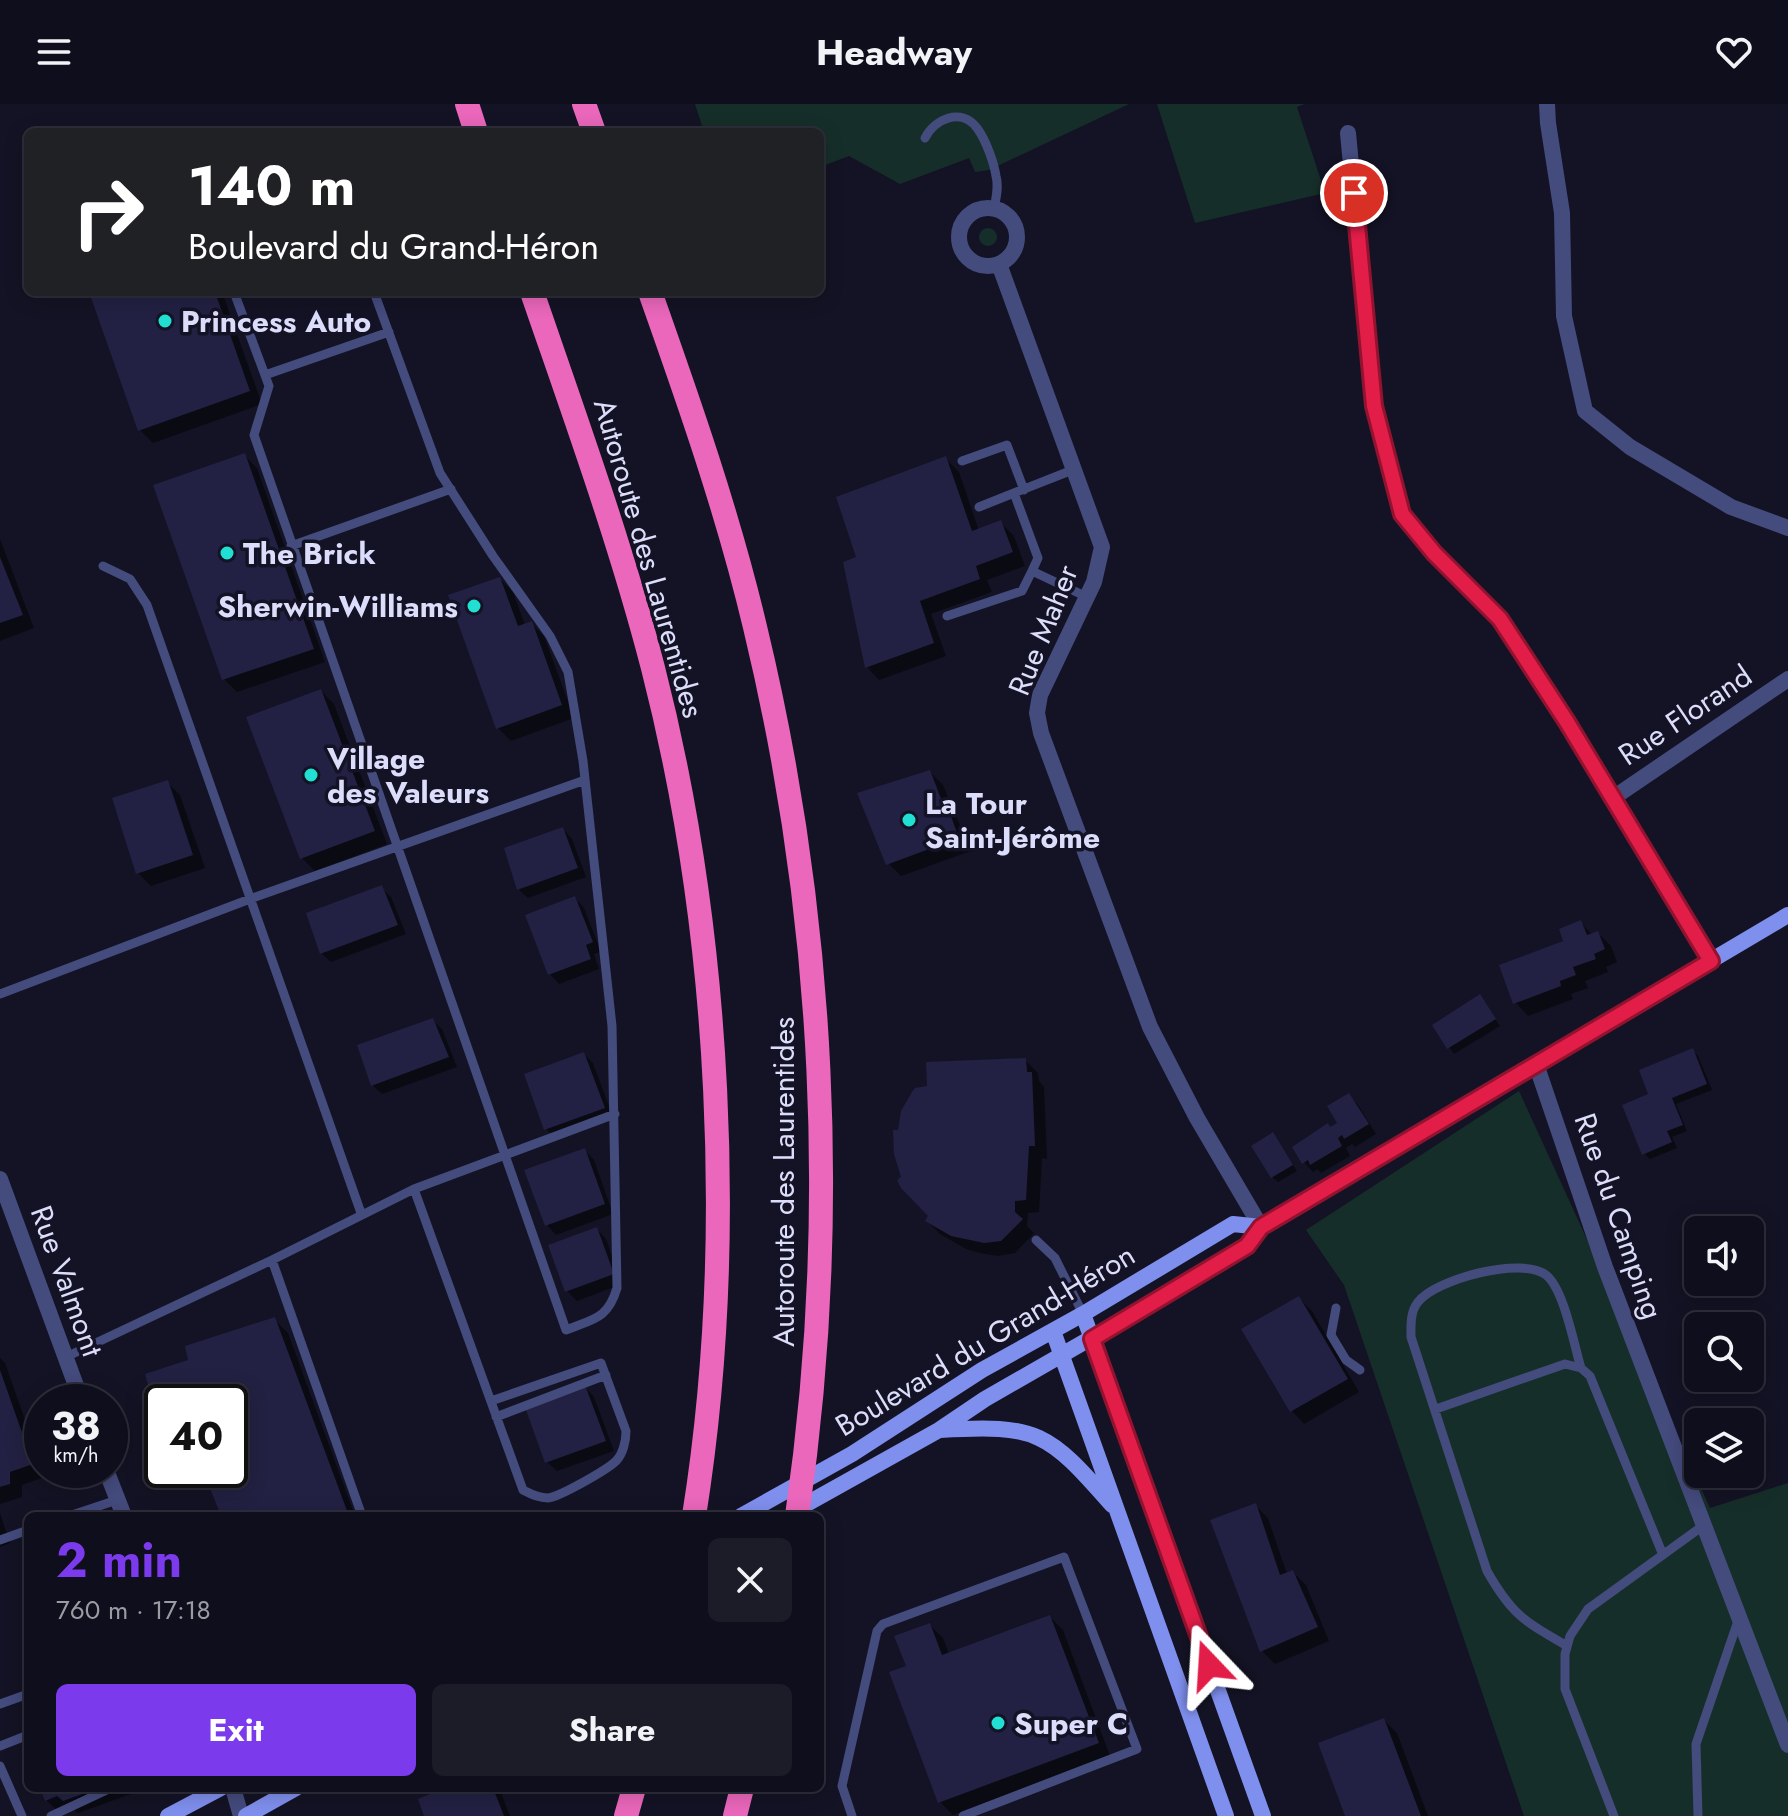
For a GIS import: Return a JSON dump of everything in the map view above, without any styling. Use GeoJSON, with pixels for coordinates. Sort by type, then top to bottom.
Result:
{"type":"FeatureCollection","features":[{"type":"Feature","properties":{"kind":"highway"},"geometry":{"type":"LineString","coordinates":[[467,104],[475,128]]}},
{"type":"Feature","properties":{"kind":"highway"},"geometry":{"type":"LineString","coordinates":[[584,104],[593,128]]}},
{"type":"Feature","properties":{"kind":"highway","name":"Autoroute des Laurentides"},"geometry":{"type":"LineString","coordinates":[[533,296],[602,497],[653,669],[680,790],[696,893],[713,1056],[716,1222],[705,1424],[694,1512]]}},
{"type":"Feature","properties":{"kind":"highway","name":"Autoroute des Laurentides"},"geometry":{"type":"LineString","coordinates":[[651,296],[707,458],[750,607],[782,754],[805,901],[817,1022],[821,1197],[814,1362],[797,1512]]}},
{"type":"Feature","properties":{"kind":"highway"},"geometry":{"type":"LineString","coordinates":[[626,1816],[633,1792]]}},
{"type":"Feature","properties":{"kind":"highway"},"geometry":{"type":"LineString","coordinates":[[735,1816],[741,1792]]}},
{"type":"Feature","properties":{"kind":"street"},"geometry":{"type":"LineString","coordinates":[[1547,104],[1562,213],[1564,316],[1585,411],[1630,447],[1731,507],[1788,528]]}},
{"type":"Feature","properties":{"kind":"street"},"geometry":{"type":"LineString","coordinates":[[1348,133],[1374,406],[1402,514],[1434,553],[1500,619],[1711,961]]}},
{"type":"Feature","properties":{"kind":"street"},"geometry":{"type":"LineString","coordinates":[[981,209],[994,209],[1010,218],[1017,237],[1013,253],[999,264],[984,266],[972,262],[963,253],[959,241],[962,224],[970,214],[981,209]]}},
{"type":"Feature","properties":{"kind":"street","name":"Rue Maher"},"geometry":{"type":"LineString","coordinates":[[999,264],[1102,547],[1099,569],[1040,695],[1037,713],[1041,733],[1150,1027],[1197,1118],[1261,1227]]}},
{"type":"Feature","properties":{"kind":"street","name":"Rue Florand"},"geometry":{"type":"LineString","coordinates":[[1613,798],[1788,679]]}},
{"type":"Feature","properties":{"kind":"street","name":"Boulevard du Grand-Héron"},"geometry":{"type":"LineString","coordinates":[[792,1512],[939,1430],[985,1399],[1092,1339],[1247,1246],[1261,1227],[1788,915]]}},
{"type":"Feature","properties":{"kind":"street","name":"Rue du Camping"},"geometry":{"type":"LineString","coordinates":[[1536,1064],[1605,1267],[1788,1745]]}},
{"type":"Feature","properties":{"kind":"street","name":"Rue Valmont"},"geometry":{"type":"LineString","coordinates":[[0,1179],[76,1384]]}},
{"type":"Feature","properties":{"kind":"street","name":"Boulevard du Grand-Héron"},"geometry":{"type":"LineString","coordinates":[[748,1512],[852,1454],[982,1370],[1233,1224],[1261,1227]]}},
{"type":"Feature","properties":{"kind":"street"},"geometry":{"type":"LineString","coordinates":[[1083,1314],[1263,1816]]}},
{"type":"Feature","properties":{"kind":"street"},"geometry":{"type":"LineString","coordinates":[[1053,1331],[1226,1816]]}},
{"type":"Feature","properties":{"kind":"street"},"geometry":{"type":"LineString","coordinates":[[939,1430],[992,1427],[1019,1430],[1039,1437],[1067,1455],[1118,1512]]}},
{"type":"Feature","properties":{"kind":"street"},"geometry":{"type":"LineString","coordinates":[[113,1488],[122,1512]]}},
{"type":"Feature","properties":{"kind":"street"},"geometry":{"type":"LineString","coordinates":[[168,1816],[213,1792]]}},
{"type":"Feature","properties":{"kind":"street"},"geometry":{"type":"LineString","coordinates":[[234,1792],[243,1816],[288,1792]]}},
{"type":"Feature","properties":{"kind":"lane"},"geometry":{"type":"LineString","coordinates":[[925,138],[936,123],[950,117],[966,120],[978,128],[996,176],[994,209]]}},
{"type":"Feature","properties":{"kind":"lane"},"geometry":{"type":"LineString","coordinates":[[235,296],[269,386],[254,435],[566,1330],[605,1315],[613,1304],[617,1288],[612,1026],[585,780],[568,672],[562,656],[440,473],[376,296]]}},
{"type":"Feature","properties":{"kind":"lane"},"geometry":{"type":"LineString","coordinates":[[265,375],[389,332]]}},
{"type":"Feature","properties":{"kind":"lane"},"geometry":{"type":"LineString","coordinates":[[947,616],[1022,591],[1038,558],[1007,445],[962,461]]}},
{"type":"Feature","properties":{"kind":"lane"},"geometry":{"type":"LineString","coordinates":[[979,507],[1075,469]]}},
{"type":"Feature","properties":{"kind":"lane"},"geometry":{"type":"LineString","coordinates":[[291,546],[451,489]]}},
{"type":"Feature","properties":{"kind":"lane"},"geometry":{"type":"LineString","coordinates":[[103,566],[130,579],[147,605],[361,1213]]}},
{"type":"Feature","properties":{"kind":"lane"},"geometry":{"type":"LineString","coordinates":[[1032,571],[1087,597]]}},
{"type":"Feature","properties":{"kind":"lane"},"geometry":{"type":"LineString","coordinates":[[0,994],[250,899],[585,780]]}},
{"type":"Feature","properties":{"kind":"lane"},"geometry":{"type":"LineString","coordinates":[[66,1357],[414,1189],[615,1114]]}},
{"type":"Feature","properties":{"kind":"lane"},"geometry":{"type":"LineString","coordinates":[[414,1189],[523,1490],[550,1498],[562,1495],[617,1461],[626,1441],[626,1431],[601,1363],[491,1401]]}},
{"type":"Feature","properties":{"kind":"lane"},"geometry":{"type":"LineString","coordinates":[[1036,1240],[1055,1258],[1083,1314]]}},
{"type":"Feature","properties":{"kind":"lane"},"geometry":{"type":"LineString","coordinates":[[272,1260],[361,1512]]}},
{"type":"Feature","properties":{"kind":"lane"},"geometry":{"type":"LineString","coordinates":[[1567,1646],[1523,1620],[1503,1599],[1487,1571],[1411,1337],[1411,1315],[1419,1301],[1435,1288],[1501,1267],[1531,1267],[1547,1275],[1557,1288],[1581,1368]]}},
{"type":"Feature","properties":{"kind":"lane"},"geometry":{"type":"LineString","coordinates":[[1336,1308],[1331,1335],[1346,1360],[1360,1370]]}},
{"type":"Feature","properties":{"kind":"lane"},"geometry":{"type":"LineString","coordinates":[[1436,1409],[1565,1364],[1581,1368],[1590,1376],[1663,1555]]}},
{"type":"Feature","properties":{"kind":"lane"},"geometry":{"type":"LineString","coordinates":[[496,1417],[606,1375]]}},
{"type":"Feature","properties":{"kind":"lane"},"geometry":{"type":"LineString","coordinates":[[81,1512],[117,1500]]}},
{"type":"Feature","properties":{"kind":"lane"},"geometry":{"type":"LineString","coordinates":[[1614,1816],[1565,1689],[1570,1636],[1588,1609],[1704,1525]]}},
{"type":"Feature","properties":{"kind":"lane"},"geometry":{"type":"LineString","coordinates":[[0,1540],[24,1531]]}},
{"type":"Feature","properties":{"kind":"lane"},"geometry":{"type":"LineString","coordinates":[[852,1816],[842,1786],[877,1631],[883,1624],[1064,1557],[1137,1749],[963,1816]]}},
{"type":"Feature","properties":{"kind":"lane"},"geometry":{"type":"LineString","coordinates":[[1698,1816],[1696,1744],[1739,1617]]}},
{"type":"Feature","properties":{"kind":"lane"},"geometry":{"type":"LineString","coordinates":[[0,1704],[24,1695]]}},
{"type":"Feature","properties":{"kind":"lane"},"geometry":{"type":"LineString","coordinates":[[0,1746],[24,1737]]}},
{"type":"Feature","properties":{"kind":"lane"},"geometry":{"type":"LineString","coordinates":[[0,1766],[22,1816]]}},
{"type":"Feature","properties":{"kind":"lane"},"geometry":{"type":"LineString","coordinates":[[0,1794],[11,1790]]}},
{"type":"Feature","properties":{"kind":"lane"},"geometry":{"type":"LineString","coordinates":[[51,1816],[102,1792]]}},
{"type":"Feature","properties":{"kind":"green space"},"geometry":{"type":"Polygon","coordinates":[[[695,104],[1129,104],[989,170],[975,172],[969,158],[900,184],[849,156],[824,165],[824,128],[703,128],[695,104]]]}},
{"type":"Feature","properties":{"kind":"green space"},"geometry":{"type":"Polygon","coordinates":[[[1157,104],[1305,104],[1297,107],[1325,193],[1195,223],[1157,104]]]}},
{"type":"Feature","properties":{"kind":"green space"},"geometry":{"type":"Polygon","coordinates":[[[984,228],[992,228],[997,237],[995,244],[984,246],[979,241],[979,233],[984,228]]]}},
{"type":"Feature","properties":{"kind":"green space"},"geometry":{"type":"Polygon","coordinates":[[[1519,1091],[1684,1451],[1684,1488],[1701,1488],[1710,1508],[1788,1483],[1788,1816],[1524,1816],[1344,1285],[1306,1230],[1519,1091]]]}},
{"type":"Feature","properties":{"kind":"building"},"geometry":{"type":"Polygon","coordinates":[[[90,296],[216,296],[250,391],[138,431],[90,296]]]}},
{"type":"Feature","properties":{"kind":"building"},"geometry":{"type":"Polygon","coordinates":[[[245,453],[314,649],[222,680],[153,485],[245,453]]]}},
{"type":"Feature","properties":{"kind":"building"},"geometry":{"type":"Polygon","coordinates":[[[946,456],[972,531],[1001,520],[1013,552],[976,566],[980,579],[920,601],[934,643],[865,668],[843,562],[856,557],[836,497],[946,456]]]}},
{"type":"Feature","properties":{"kind":"building"},"geometry":{"type":"Polygon","coordinates":[[[0,557],[23,615],[0,623],[0,557]]]}},
{"type":"Feature","properties":{"kind":"building"},"geometry":{"type":"Polygon","coordinates":[[[500,577],[518,626],[532,621],[562,705],[496,729],[448,595],[500,577]]]}},
{"type":"Feature","properties":{"kind":"building"},"geometry":{"type":"Polygon","coordinates":[[[321,689],[375,831],[300,859],[246,717],[321,689]]]}},
{"type":"Feature","properties":{"kind":"building","name":"La Tour Saint-Jérôme"},"geometry":{"type":"Polygon","coordinates":[[[930,770],[959,838],[886,865],[857,793],[930,770]]]}},
{"type":"Feature","properties":{"kind":"building"},"geometry":{"type":"Polygon","coordinates":[[[168,780],[193,855],[136,874],[112,798],[168,780]]]}},
{"type":"Feature","properties":{"kind":"building"},"geometry":{"type":"Polygon","coordinates":[[[563,827],[578,868],[517,890],[504,848],[563,827]]]}},
{"type":"Feature","properties":{"kind":"building"},"geometry":{"type":"Polygon","coordinates":[[[382,885],[398,925],[320,954],[306,913],[382,885]]]}},
{"type":"Feature","properties":{"kind":"building"},"geometry":{"type":"Polygon","coordinates":[[[575,896],[593,942],[586,945],[591,959],[548,975],[525,915],[575,896]]]}},
{"type":"Feature","properties":{"kind":"building"},"geometry":{"type":"Polygon","coordinates":[[[1581,920],[1587,935],[1598,931],[1605,949],[1594,954],[1596,959],[1573,967],[1576,975],[1560,981],[1561,986],[1513,1004],[1499,965],[1563,941],[1559,929],[1581,920]]]}},
{"type":"Feature","properties":{"kind":"building"},"geometry":{"type":"Polygon","coordinates":[[[1480,994],[1496,1019],[1447,1049],[1432,1025],[1480,994]]]}},
{"type":"Feature","properties":{"kind":"building"},"geometry":{"type":"Polygon","coordinates":[[[433,1018],[449,1057],[371,1086],[357,1045],[433,1018]]]}},
{"type":"Feature","properties":{"kind":"building"},"geometry":{"type":"Polygon","coordinates":[[[1693,1048],[1707,1084],[1672,1098],[1683,1125],[1667,1131],[1672,1142],[1642,1155],[1622,1105],[1648,1094],[1639,1070],[1693,1048]]]}},
{"type":"Feature","properties":{"kind":"building"},"geometry":{"type":"Polygon","coordinates":[[[584,1052],[605,1108],[544,1130],[524,1074],[584,1052]]]}},
{"type":"Feature","properties":{"kind":"building"},"geometry":{"type":"Polygon","coordinates":[[[1026,1058],[1027,1072],[1032,1072],[1035,1146],[1029,1146],[1026,1200],[1015,1201],[1015,1212],[1023,1219],[1001,1241],[984,1243],[951,1236],[925,1221],[928,1216],[897,1180],[901,1177],[894,1154],[893,1130],[898,1130],[901,1111],[915,1088],[927,1086],[926,1062],[1026,1058]]]}},
{"type":"Feature","properties":{"kind":"building"},"geometry":{"type":"Polygon","coordinates":[[[1349,1093],[1369,1124],[1344,1139],[1342,1135],[1338,1138],[1342,1146],[1310,1165],[1308,1160],[1302,1164],[1292,1147],[1328,1123],[1330,1127],[1337,1123],[1327,1106],[1349,1093]]]}},
{"type":"Feature","properties":{"kind":"building"},"geometry":{"type":"Polygon","coordinates":[[[1273,1132],[1293,1165],[1271,1178],[1251,1146],[1273,1132]]]}},
{"type":"Feature","properties":{"kind":"building"},"geometry":{"type":"Polygon","coordinates":[[[585,1148],[605,1204],[545,1226],[524,1170],[585,1148]]]}},
{"type":"Feature","properties":{"kind":"building"},"geometry":{"type":"Polygon","coordinates":[[[597,1227],[614,1274],[565,1292],[548,1245],[597,1227]]]}},
{"type":"Feature","properties":{"kind":"building"},"geometry":{"type":"Polygon","coordinates":[[[1299,1296],[1348,1379],[1290,1412],[1241,1329],[1299,1296]]]}},
{"type":"Feature","properties":{"kind":"building"},"geometry":{"type":"Polygon","coordinates":[[[275,1317],[348,1512],[219,1512],[210,1488],[248,1488],[248,1384],[148,1384],[145,1374],[188,1360],[185,1346],[275,1317]]]}},
{"type":"Feature","properties":{"kind":"building"},"geometry":{"type":"Polygon","coordinates":[[[0,1370],[24,1438],[24,1467],[10,1472],[10,1484],[0,1487],[0,1370]]]}},
{"type":"Feature","properties":{"kind":"building"},"geometry":{"type":"Polygon","coordinates":[[[585,1385],[606,1441],[545,1463],[525,1407],[585,1385]]]}},
{"type":"Feature","properties":{"kind":"building"},"geometry":{"type":"Polygon","coordinates":[[[1256,1503],[1280,1575],[1293,1570],[1318,1627],[1260,1652],[1210,1520],[1256,1503]]]}},
{"type":"Feature","properties":{"kind":"building"},"geometry":{"type":"Polygon","coordinates":[[[1050,1615],[1099,1743],[938,1803],[889,1672],[906,1666],[894,1636],[930,1623],[942,1655],[1050,1615]]]}},
{"type":"Feature","properties":{"kind":"building"},"geometry":{"type":"Polygon","coordinates":[[[1384,1718],[1421,1816],[1345,1816],[1318,1743],[1384,1718]]]}},
{"type":"Feature","properties":{"kind":"building"},"geometry":{"type":"Polygon","coordinates":[[[42,1792],[88,1792],[63,1801],[57,1796],[45,1801],[42,1792]]]}},
{"type":"Feature","properties":{"kind":"building"},"geometry":{"type":"Polygon","coordinates":[[[435,1792],[495,1792],[504,1816],[424,1816],[418,1799],[435,1792]]]}},
{"type":"Feature","properties":{"kind":"place","name":"Princess Auto"},"geometry":{"type":"Point","coordinates":[165,321]}},
{"type":"Feature","properties":{"kind":"place","name":"The Brick"},"geometry":{"type":"Point","coordinates":[227,553]}},
{"type":"Feature","properties":{"kind":"place","name":"Sherwin-Williams"},"geometry":{"type":"Point","coordinates":[474,606]}},
{"type":"Feature","properties":{"kind":"place","name":"Village des Valeurs"},"geometry":{"type":"Point","coordinates":[311,775]}},
{"type":"Feature","properties":{"kind":"place","name":"La Tour Saint-Jérôme"},"geometry":{"type":"Point","coordinates":[909,820]}},
{"type":"Feature","properties":{"kind":"place","name":"Super C"},"geometry":{"type":"Point","coordinates":[998,1723]}},
{"type":"Feature","properties":{"kind":"route"},"geometry":{"type":"LineString","coordinates":[[1209,1665],[1092,1339],[1247,1246],[1261,1227],[1711,961],[1567,722],[1500,619],[1434,553],[1402,514],[1374,406],[1354,193]]}}]}
